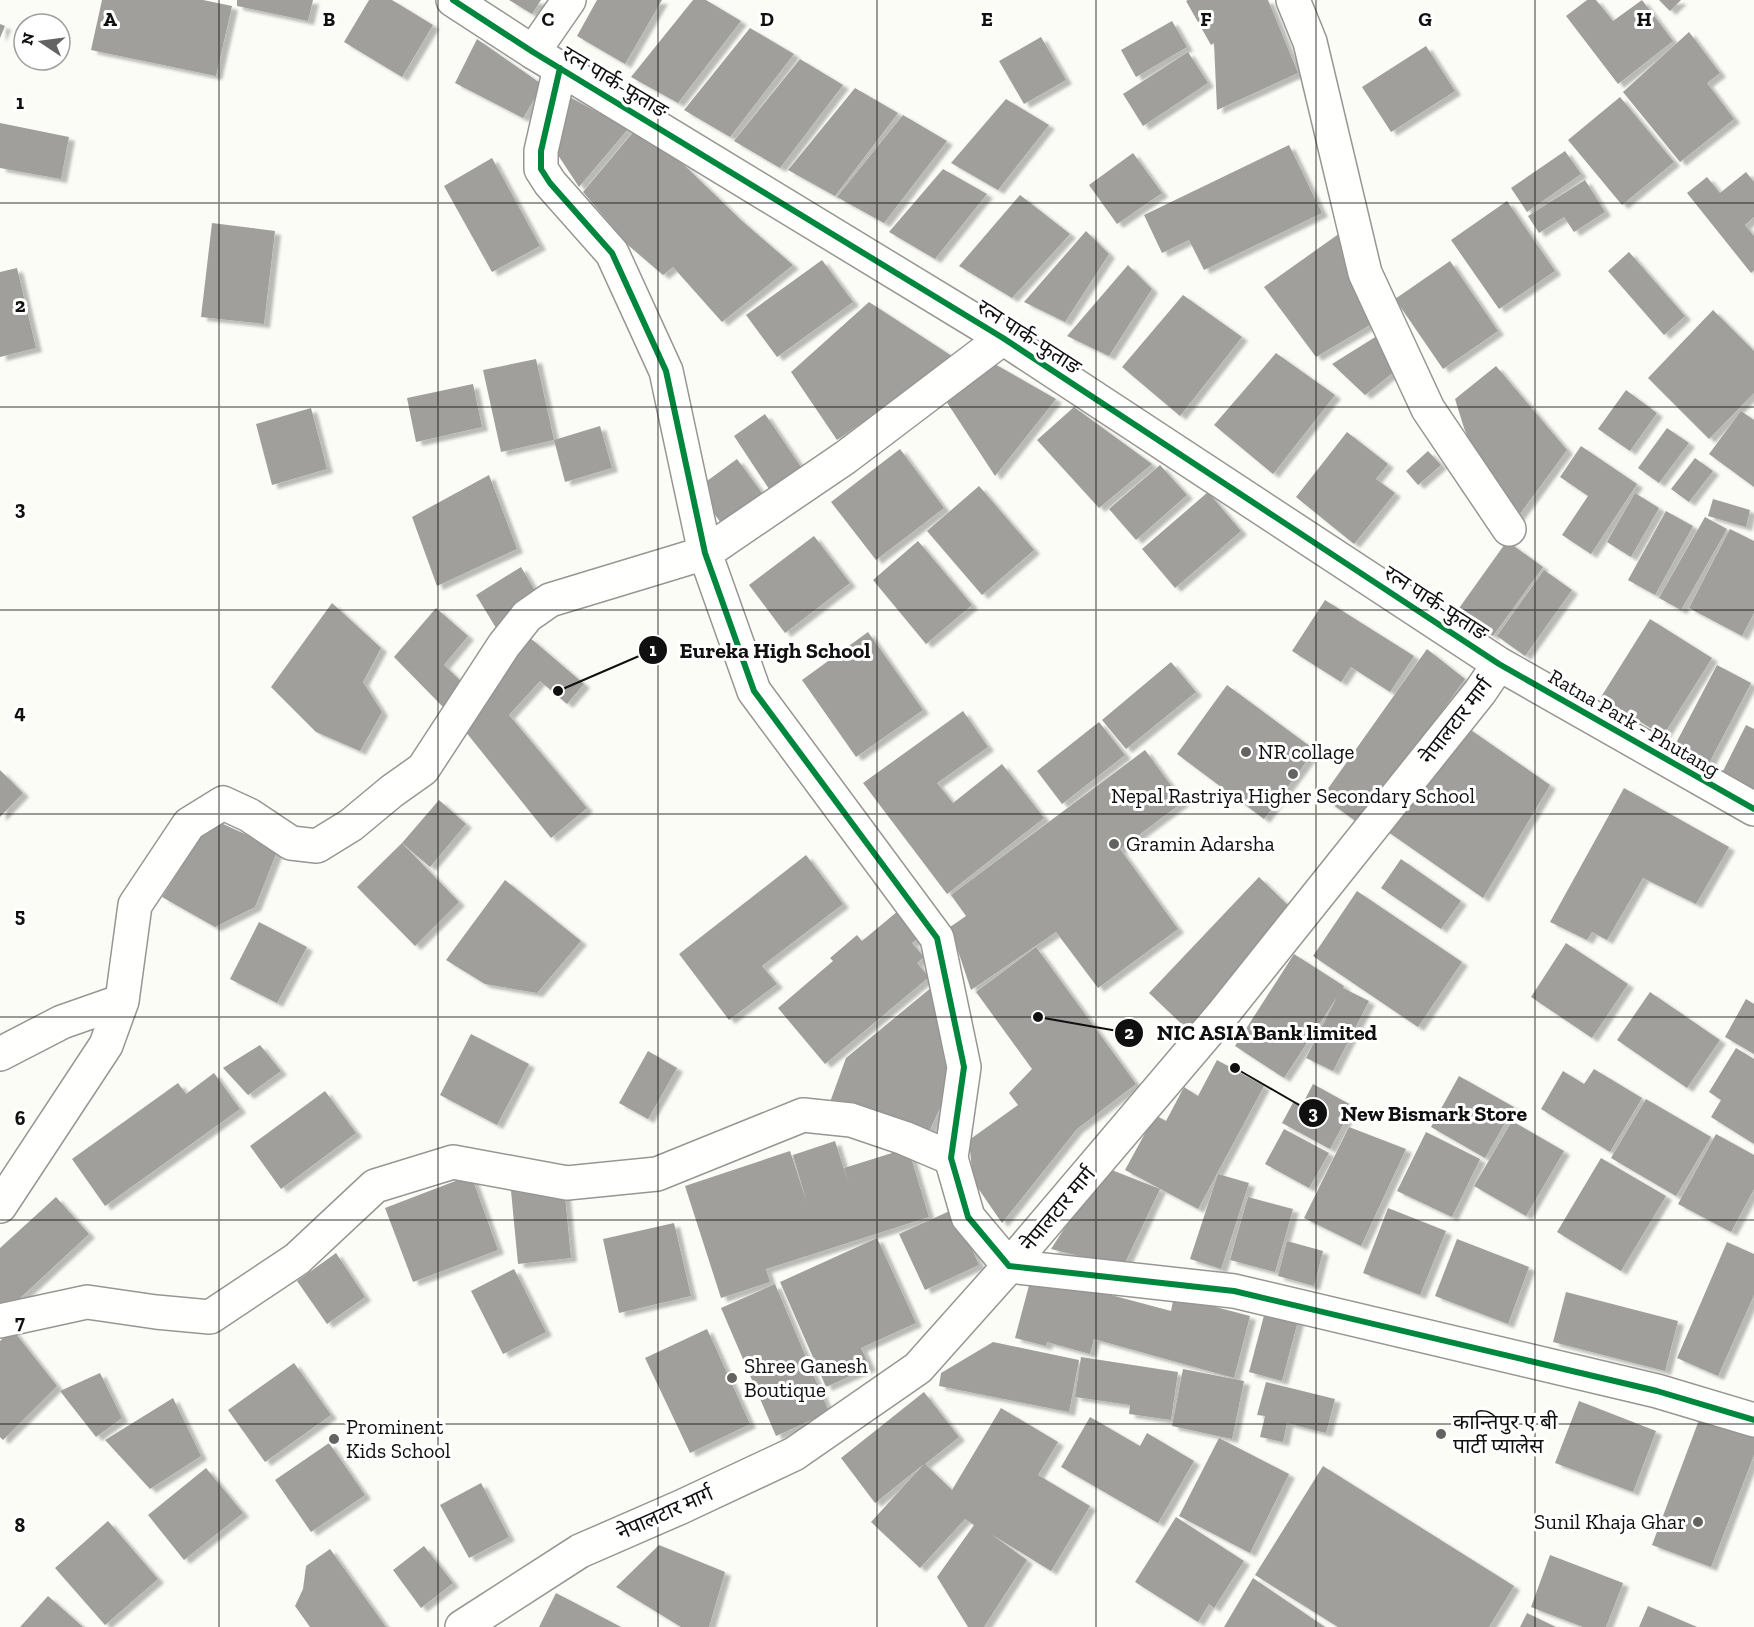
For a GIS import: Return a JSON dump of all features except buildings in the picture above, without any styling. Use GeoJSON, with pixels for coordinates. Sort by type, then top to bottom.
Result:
{"type":"FeatureCollection","features":[{"type":"Feature","properties":{"kind":"street","name":"रत्न पार्क-फुताङ"},"geometry":{"type":"LineString","coordinates":[[453,0],[546,60],[1003,338],[1499,664]]}},
{"type":"Feature","properties":{"kind":"street"},"geometry":{"type":"LineString","coordinates":[[569,0],[546,60],[541,169],[550,183],[612,253],[666,371],[705,553],[754,691],[937,938],[964,1067],[951,1158],[968,1217],[1009,1266],[1234,1291],[1657,1391],[1754,1420]]}},
{"type":"Feature","properties":{"kind":"street"},"geometry":{"type":"LineString","coordinates":[[1293,0],[1310,42],[1365,273],[1428,409],[1509,529]]}},
{"type":"Feature","properties":{"kind":"street"},"geometry":{"type":"LineString","coordinates":[[0,1206],[106,1045],[122,1001],[135,905],[189,824],[223,803],[249,815],[291,843],[317,846],[351,825],[423,769],[504,645],[527,616],[550,600],[705,553],[846,457],[1003,338]]}},
{"type":"Feature","properties":{"kind":"street","name":"Ratna Park - Phutang"},"geometry":{"type":"LineString","coordinates":[[1499,664],[1754,809]]}},
{"type":"Feature","properties":{"kind":"street","name":"नेपालटार मार्ग"},"geometry":{"type":"LineString","coordinates":[[462,1627],[580,1551],[794,1454],[918,1368],[1009,1266],[1222,1016],[1480,692],[1499,664]]}},
{"type":"Feature","properties":{"kind":"street"},"geometry":{"type":"LineString","coordinates":[[0,1054],[62,1022],[122,1001]]}},
{"type":"Feature","properties":{"kind":"street"},"geometry":{"type":"LineString","coordinates":[[0,1321],[87,1302],[210,1317],[297,1259],[375,1186],[453,1162],[567,1183],[657,1174],[803,1115],[850,1120],[904,1138],[951,1158]]}},
{"type":"Feature","properties":{"kind":"cycle path"},"geometry":{"type":"LineString","coordinates":[[453,0],[533,52],[1003,338],[1499,664],[1754,809]]}},
{"type":"Feature","properties":{"kind":"cycle path"},"geometry":{"type":"LineString","coordinates":[[560,68],[541,151],[541,169],[550,183],[612,253],[666,371],[705,553],[754,691],[937,938],[964,1067],[951,1158],[968,1217],[1009,1266],[1234,1291],[1657,1391],[1754,1420]]}},
{"type":"Feature","properties":{"kind":"place","name":"Eureka High School"},"geometry":{"type":"Point","coordinates":[558,691]}},
{"type":"Feature","properties":{"kind":"place","name":"NR collage"},"geometry":{"type":"Point","coordinates":[1246,752]}},
{"type":"Feature","properties":{"kind":"place","name":"Nepal Rastriya Higher Secondary School"},"geometry":{"type":"Point","coordinates":[1293,774]}},
{"type":"Feature","properties":{"kind":"place","name":"Gramin Adarsha"},"geometry":{"type":"Point","coordinates":[1114,844]}},
{"type":"Feature","properties":{"kind":"place","name":"NIC ASIA Bank limited"},"geometry":{"type":"Point","coordinates":[1038,1017]}},
{"type":"Feature","properties":{"kind":"place","name":"New Bismark Store"},"geometry":{"type":"Point","coordinates":[1235,1068]}},
{"type":"Feature","properties":{"kind":"place","name":"Shree Ganesh Boutique"},"geometry":{"type":"Point","coordinates":[732,1378]}},
{"type":"Feature","properties":{"kind":"place","name":"कान्तिपुर ए बी पार्टी प्यालेस"},"geometry":{"type":"Point","coordinates":[1441,1434]}},
{"type":"Feature","properties":{"kind":"place","name":"Prominent Kids School"},"geometry":{"type":"Point","coordinates":[334,1439]}},
{"type":"Feature","properties":{"kind":"place","name":"Sunil Khaja Ghar"},"geometry":{"type":"Point","coordinates":[1698,1522]}}]}
